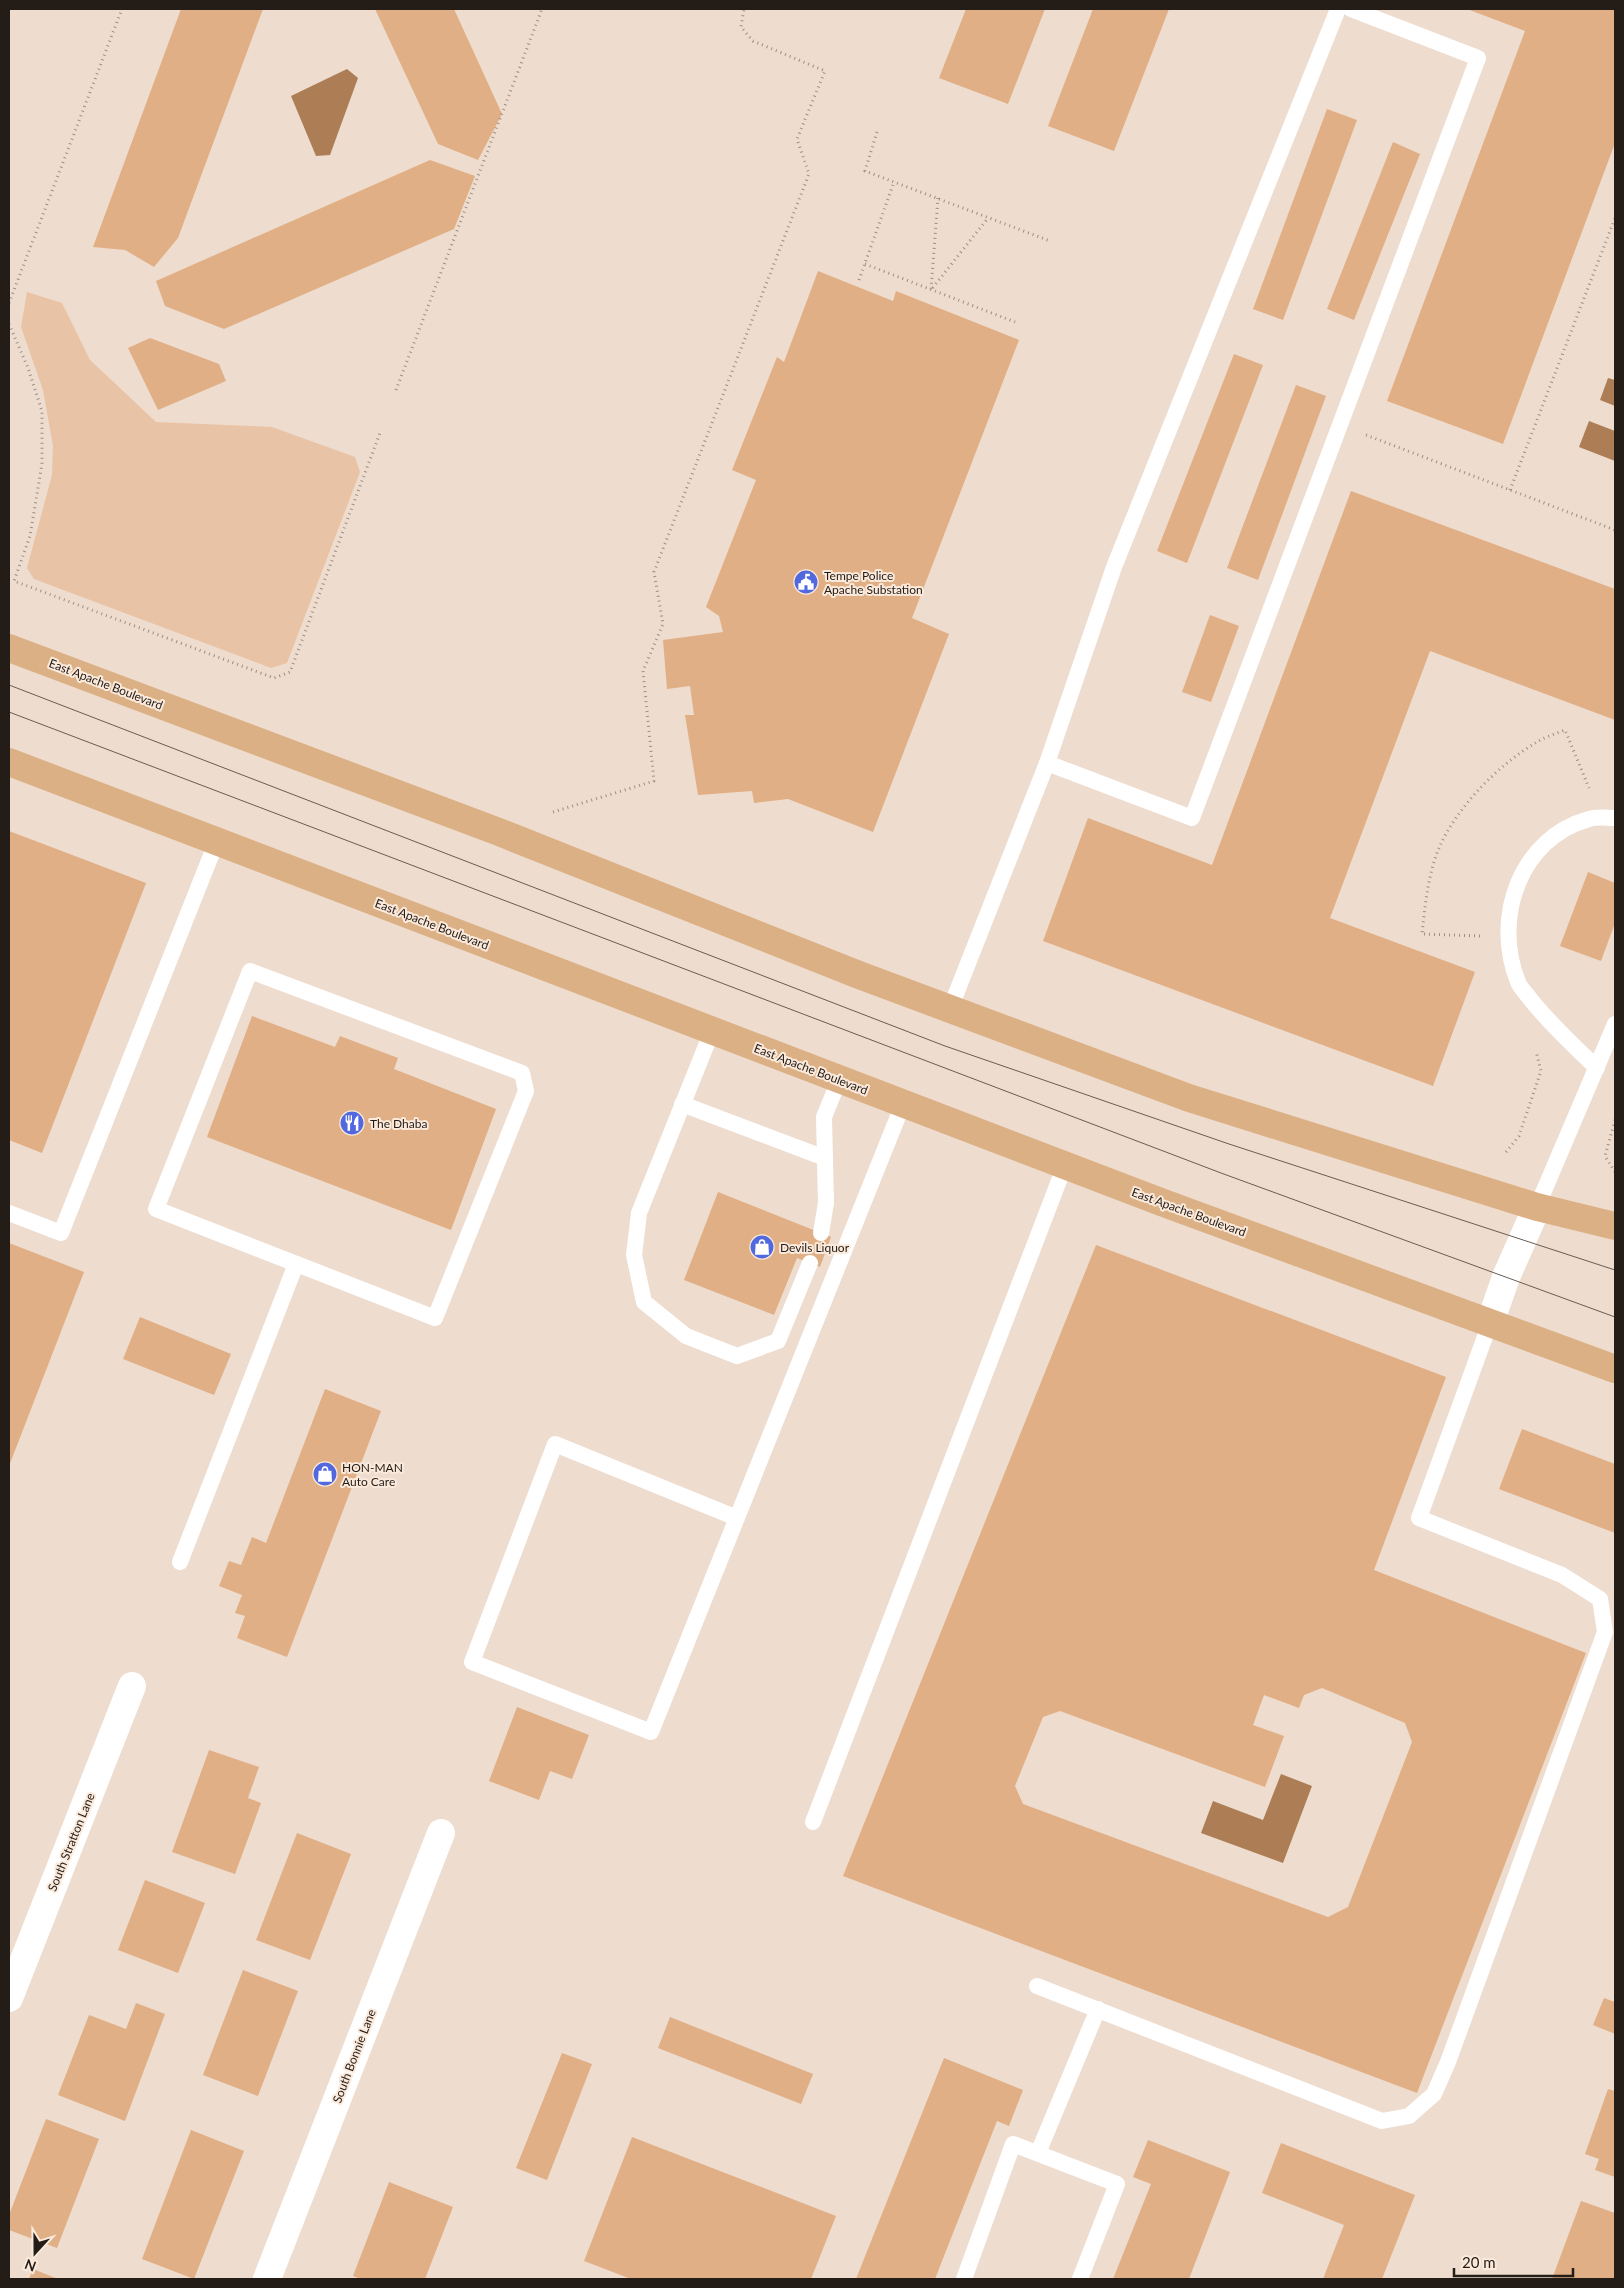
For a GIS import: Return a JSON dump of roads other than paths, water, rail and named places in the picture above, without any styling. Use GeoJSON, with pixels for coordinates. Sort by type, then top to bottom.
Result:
{"type":"FeatureCollection","features":[{"type":"Feature","properties":{"kind":"main road","name":"East Apache Boulevard"},"geometry":{"type":"LineString","coordinates":[[9,648],[499,832],[950,1009],[1189,1098],[1537,1207],[1615,1226]]}},
{"type":"Feature","properties":{"kind":"main road","name":"East Apache Boulevard"},"geometry":{"type":"LineString","coordinates":[[9,762],[216,843],[712,1030],[1065,1166],[1615,1369]]}},
{"type":"Feature","properties":{"kind":"street"},"geometry":{"type":"LineString","coordinates":[[1490,1323],[1506,1277],[1537,1207]]}},
{"type":"Feature","properties":{"kind":"street","name":"South Stratton Lane"},"geometry":{"type":"LineString","coordinates":[[9,1998],[132,1686]]}},
{"type":"Feature","properties":{"kind":"street","name":"South Bonnie Lane"},"geometry":{"type":"LineString","coordinates":[[267,2279],[441,1833]]}},
{"type":"Feature","properties":{"kind":"lane"},"geometry":{"type":"LineString","coordinates":[[950,1009],[1047,763],[1114,567],[1338,9]]}},
{"type":"Feature","properties":{"kind":"lane"},"geometry":{"type":"LineString","coordinates":[[1047,763],[1192,818],[1478,58],[1351,9]]}},
{"type":"Feature","properties":{"kind":"lane"},"geometry":{"type":"LineString","coordinates":[[1597,1068],[1548,1021],[1518,983],[1507,933],[1514,892],[1530,860],[1555,833],[1590,818],[1615,818]]}},
{"type":"Feature","properties":{"kind":"lane"},"geometry":{"type":"LineString","coordinates":[[9,1213],[61,1233],[216,843]]}},
{"type":"Feature","properties":{"kind":"lane"},"geometry":{"type":"LineString","coordinates":[[250,971],[522,1073],[526,1092],[435,1318],[296,1264],[156,1209],[250,971]]}},
{"type":"Feature","properties":{"kind":"lane"},"geometry":{"type":"LineString","coordinates":[[1537,1207],[1615,1024]]}},
{"type":"Feature","properties":{"kind":"lane"},"geometry":{"type":"LineString","coordinates":[[712,1030],[639,1213],[634,1255],[644,1302],[686,1336],[737,1356],[778,1341],[810,1263]]}},
{"type":"Feature","properties":{"kind":"lane"},"geometry":{"type":"LineString","coordinates":[[821,1233],[826,1203],[824,1117],[839,1080]]}},
{"type":"Feature","properties":{"kind":"lane"},"geometry":{"type":"LineString","coordinates":[[682,1104],[825,1158]]}},
{"type":"Feature","properties":{"kind":"lane"},"geometry":{"type":"LineString","coordinates":[[737,1518],[555,1444],[472,1662],[651,1732],[737,1518],[903,1104]]}},
{"type":"Feature","properties":{"kind":"lane"},"geometry":{"type":"LineString","coordinates":[[813,1822],[1065,1166]]}},
{"type":"Feature","properties":{"kind":"lane"},"geometry":{"type":"LineString","coordinates":[[180,1562],[296,1264]]}},
{"type":"Feature","properties":{"kind":"lane"},"geometry":{"type":"LineString","coordinates":[[1037,1986],[1382,2122],[1409,2116],[1434,2094],[1448,2062],[1605,1632],[1600,1599],[1570,1580],[1419,1518],[1490,1323]]}},
{"type":"Feature","properties":{"kind":"lane"},"geometry":{"type":"LineString","coordinates":[[1038,2153],[1098,2009]]}},
{"type":"Feature","properties":{"kind":"lane"},"geometry":{"type":"LineString","coordinates":[[964,2279],[1013,2144],[1117,2184],[1080,2279]]}},
{"type":"Feature","properties":{"kind":"tram line"},"geometry":{"type":"LineString","coordinates":[[9,685],[945,1046],[1229,1144],[1615,1270]]}},
{"type":"Feature","properties":{"kind":"tram line"},"geometry":{"type":"LineString","coordinates":[[9,712],[1221,1173],[1615,1317]]}},
{"type":"Feature","properties":{"kind":"place","name":"Tempe Police Apache Substation"},"geometry":{"type":"Point","coordinates":[806,582]}},
{"type":"Feature","properties":{"kind":"place","name":"The Dhaba"},"geometry":{"type":"Point","coordinates":[352,1123]}},
{"type":"Feature","properties":{"kind":"place","name":"Devils Liquor"},"geometry":{"type":"Point","coordinates":[762,1247]}},
{"type":"Feature","properties":{"kind":"place","name":"HON-MAN Auto Care"},"geometry":{"type":"Point","coordinates":[325,1474]}}]}
